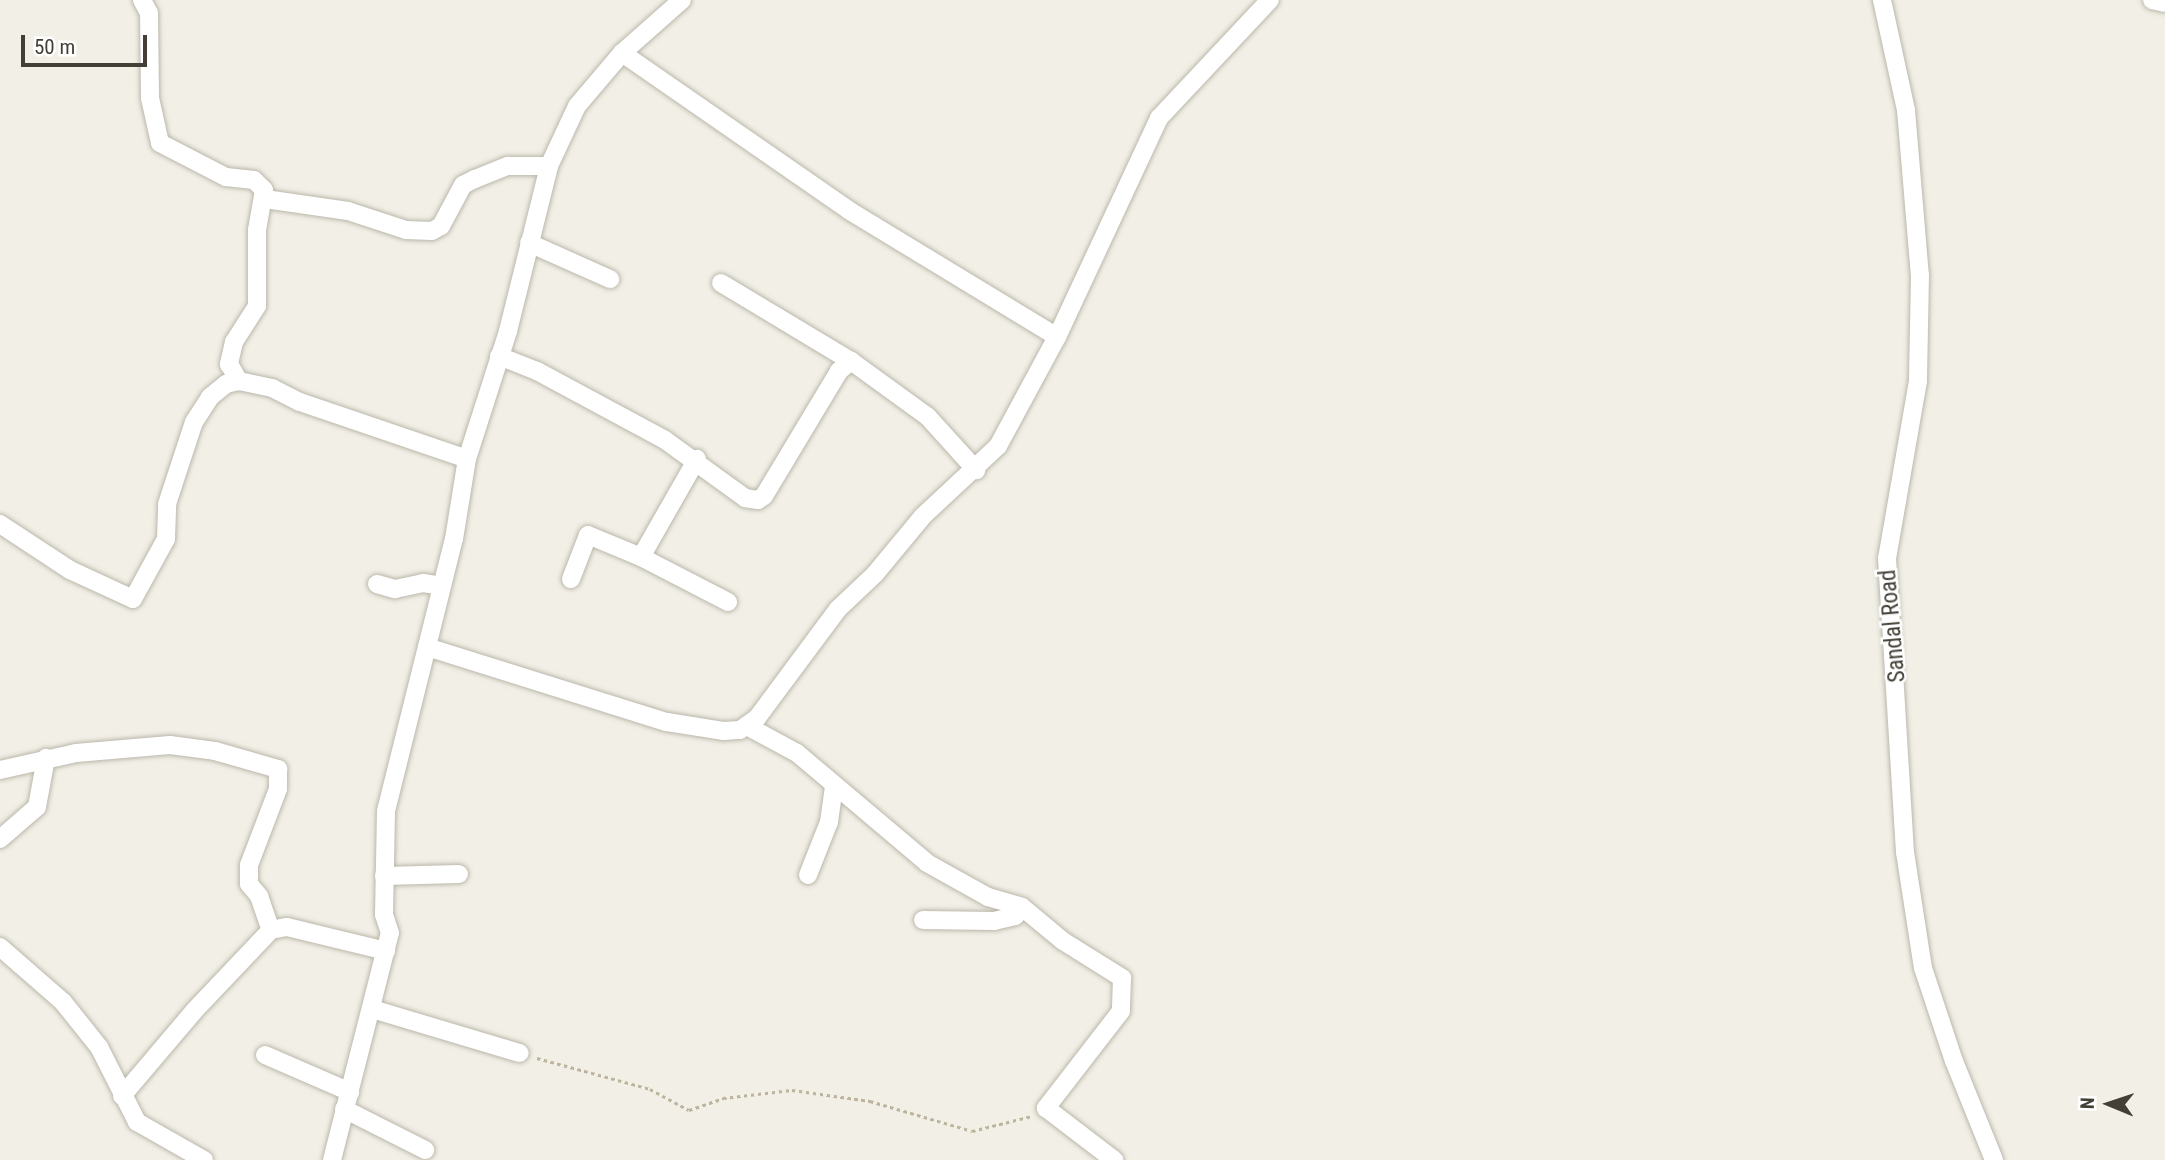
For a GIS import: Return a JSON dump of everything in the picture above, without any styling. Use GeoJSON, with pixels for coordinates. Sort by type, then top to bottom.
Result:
{"type":"FeatureCollection","features":[{"type":"Feature","properties":{"kind":"street"},"geometry":{"type":"LineString","coordinates":[[142,0],[149,13],[150,98],[160,144],[226,177],[260,183],[265,199],[257,230],[257,306],[234,342],[229,364],[239,381]]}},
{"type":"Feature","properties":{"kind":"street"},"geometry":{"type":"LineString","coordinates":[[332,1160],[390,933],[384,915],[386,811],[442,586],[467,459],[499,356],[549,166],[576,106],[622,53],[682,0]]}},
{"type":"Feature","properties":{"kind":"street"},"geometry":{"type":"LineString","coordinates":[[427,647],[636,714],[724,731],[747,726],[838,608],[875,574],[923,516],[976,470],[998,446],[1057,337],[1159,118],[1270,0]]}},
{"type":"Feature","properties":{"kind":"street","name":"Sandal Road"},"geometry":{"type":"LineString","coordinates":[[1882,0],[1906,110],[1920,275],[1918,381],[1887,558],[1905,852],[1923,968],[1954,1061],[1994,1160]]}},
{"type":"Feature","properties":{"kind":"street"},"geometry":{"type":"LineString","coordinates":[[2152,0],[2165,3]]}},
{"type":"Feature","properties":{"kind":"street"},"geometry":{"type":"LineString","coordinates":[[622,53],[850,211],[1057,337]]}},
{"type":"Feature","properties":{"kind":"street"},"geometry":{"type":"LineString","coordinates":[[265,199],[348,211],[406,230],[432,231],[441,226],[463,185],[475,178],[509,166],[549,166]]}},
{"type":"Feature","properties":{"kind":"street"},"geometry":{"type":"LineString","coordinates":[[529,243],[610,279]]}},
{"type":"Feature","properties":{"kind":"street"},"geometry":{"type":"LineString","coordinates":[[720,283],[851,361],[928,418],[976,470]]}},
{"type":"Feature","properties":{"kind":"street"},"geometry":{"type":"LineString","coordinates":[[499,356],[537,371],[696,459],[745,498],[758,500],[839,371],[851,361]]}},
{"type":"Feature","properties":{"kind":"street"},"geometry":{"type":"LineString","coordinates":[[0,524],[70,570],[133,599],[166,539],[167,504],[194,422],[210,397],[226,384],[239,381],[272,388],[311,406],[467,459]]}},
{"type":"Feature","properties":{"kind":"street"},"geometry":{"type":"LineString","coordinates":[[641,557],[696,459]]}},
{"type":"Feature","properties":{"kind":"street"},"geometry":{"type":"LineString","coordinates":[[571,579],[589,535],[641,557],[728,602]]}},
{"type":"Feature","properties":{"kind":"street"},"geometry":{"type":"LineString","coordinates":[[377,584],[395,589],[423,583],[442,586]]}},
{"type":"Feature","properties":{"kind":"street"},"geometry":{"type":"LineString","coordinates":[[747,726],[797,753],[927,863],[988,897],[1022,907],[1063,941],[1116,972],[1125,985],[1121,1012],[1047,1111],[1114,1160]]}},
{"type":"Feature","properties":{"kind":"street"},"geometry":{"type":"LineString","coordinates":[[0,770],[46,758],[170,745],[215,751],[278,769],[278,789],[249,865],[249,884],[259,896],[271,930]]}},
{"type":"Feature","properties":{"kind":"street"},"geometry":{"type":"LineString","coordinates":[[0,839],[37,807],[46,758]]}},
{"type":"Feature","properties":{"kind":"street"},"geometry":{"type":"LineString","coordinates":[[808,875],[829,822],[834,786]]}},
{"type":"Feature","properties":{"kind":"street"},"geometry":{"type":"LineString","coordinates":[[384,876],[459,874]]}},
{"type":"Feature","properties":{"kind":"street"},"geometry":{"type":"LineString","coordinates":[[923,920],[994,920],[1015,916],[1022,907]]}},
{"type":"Feature","properties":{"kind":"street"},"geometry":{"type":"LineString","coordinates":[[122,1097],[194,1011],[271,930],[287,927],[386,951]]}},
{"type":"Feature","properties":{"kind":"street"},"geometry":{"type":"LineString","coordinates":[[0,947],[64,1002],[99,1047],[137,1122],[204,1160]]}},
{"type":"Feature","properties":{"kind":"street"},"geometry":{"type":"LineString","coordinates":[[372,1009],[520,1053]]}},
{"type":"Feature","properties":{"kind":"street"},"geometry":{"type":"LineString","coordinates":[[265,1055],[350,1091]]}},
{"type":"Feature","properties":{"kind":"street"},"geometry":{"type":"LineString","coordinates":[[344,1109],[425,1150]]}},
{"type":"Feature","properties":{"kind":"path"},"geometry":{"type":"LineString","coordinates":[[520,1053],[650,1089],[689,1110],[723,1098],[792,1090],[870,1101],[972,1131],[1047,1111]]}}]}
